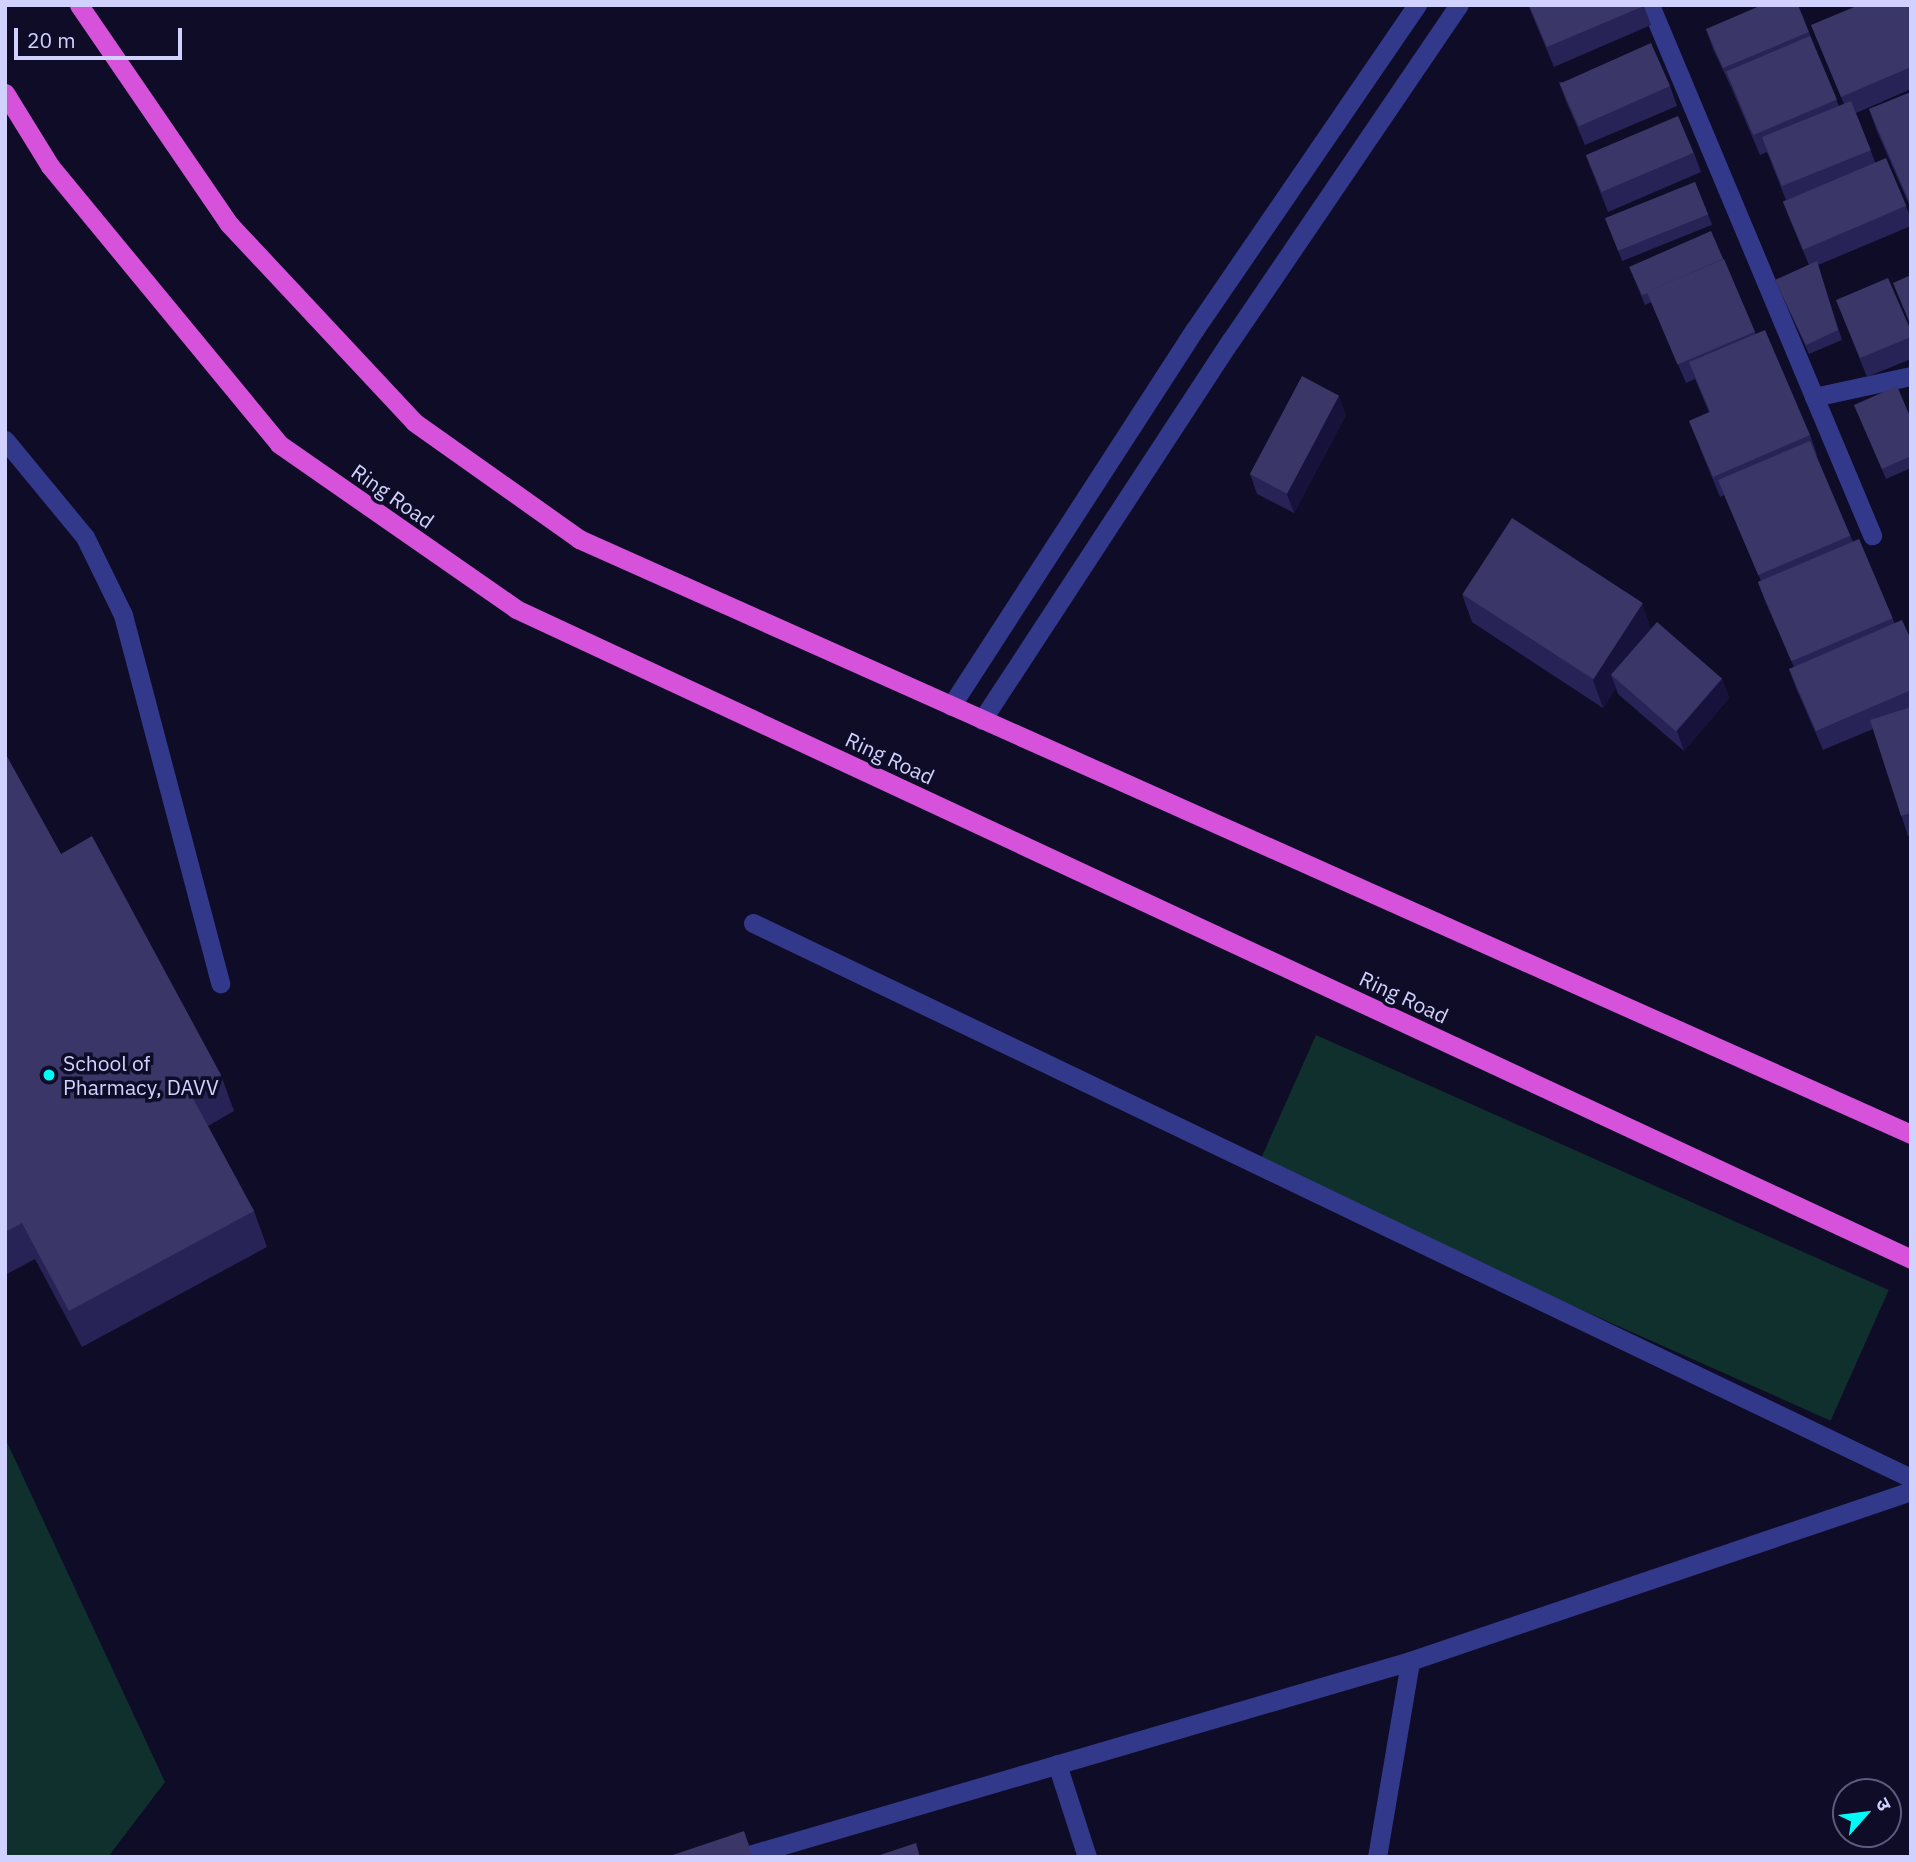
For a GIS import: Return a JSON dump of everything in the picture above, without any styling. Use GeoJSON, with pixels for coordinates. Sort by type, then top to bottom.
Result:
{"type":"FeatureCollection","features":[{"type":"Feature","properties":{"kind":"highway"},"geometry":{"type":"LineString","coordinates":[[79,5],[229,224],[414,422],[579,539],[1911,1134]]}},
{"type":"Feature","properties":{"kind":"highway","name":"Ring Road"},"geometry":{"type":"LineString","coordinates":[[5,93],[50,166],[279,444],[516,609],[1911,1259]]}},
{"type":"Feature","properties":{"kind":"street"},"geometry":{"type":"LineString","coordinates":[[951,706],[1195,330],[1417,5]]}},
{"type":"Feature","properties":{"kind":"street"},"geometry":{"type":"LineString","coordinates":[[982,720],[1300,236],[1458,5]]}},
{"type":"Feature","properties":{"kind":"street"},"geometry":{"type":"LineString","coordinates":[[1650,5],[1871,535]]}},
{"type":"Feature","properties":{"kind":"street"},"geometry":{"type":"LineString","coordinates":[[1814,397],[1911,376]]}},
{"type":"Feature","properties":{"kind":"street"},"geometry":{"type":"LineString","coordinates":[[5,440],[85,537],[123,615],[220,983]]}},
{"type":"Feature","properties":{"kind":"street"},"geometry":{"type":"LineString","coordinates":[[753,923],[1911,1478]]}},
{"type":"Feature","properties":{"kind":"street"},"geometry":{"type":"LineString","coordinates":[[741,1857],[1410,1661],[1911,1492]]}},
{"type":"Feature","properties":{"kind":"street"},"geometry":{"type":"LineString","coordinates":[[1377,1857],[1410,1661]]}},
{"type":"Feature","properties":{"kind":"street"},"geometry":{"type":"LineString","coordinates":[[1057,1764],[1087,1857]]}},
{"type":"Feature","properties":{"kind":"green space"},"geometry":{"type":"Polygon","coordinates":[[[1316,1035],[1889,1290],[1831,1421],[1258,1166],[1316,1035]]]}},
{"type":"Feature","properties":{"kind":"green space"},"geometry":{"type":"Polygon","coordinates":[[[5,1438],[165,1782],[108,1857],[5,1857],[5,1438]]]}},
{"type":"Feature","properties":{"kind":"building"},"geometry":{"type":"Polygon","coordinates":[[[1529,5],[1644,5],[1644,6],[1547,47],[1529,5]]]}},
{"type":"Feature","properties":{"kind":"building"},"geometry":{"type":"Polygon","coordinates":[[[1762,5],[1798,5],[1809,32],[1723,68],[1706,29],[1762,5]]]}},
{"type":"Feature","properties":{"kind":"building"},"geometry":{"type":"Polygon","coordinates":[[[1859,5],[1911,5],[1911,67],[1841,97],[1811,25],[1859,5]]]}},
{"type":"Feature","properties":{"kind":"building"},"geometry":{"type":"Polygon","coordinates":[[[1810,36],[1837,100],[1753,135],[1726,72],[1810,36]]]}},
{"type":"Feature","properties":{"kind":"building"},"geometry":{"type":"Polygon","coordinates":[[[1651,43],[1670,86],[1579,127],[1560,84],[1651,43]]]}},
{"type":"Feature","properties":{"kind":"building"},"geometry":{"type":"Polygon","coordinates":[[[1911,92],[1911,206],[1869,109],[1911,92]]]}},
{"type":"Feature","properties":{"kind":"building"},"geometry":{"type":"Polygon","coordinates":[[[1851,101],[1871,150],[1782,186],[1762,137],[1851,101]]]}},
{"type":"Feature","properties":{"kind":"building"},"geometry":{"type":"Polygon","coordinates":[[[1678,116],[1694,153],[1602,192],[1586,155],[1678,116]]]}},
{"type":"Feature","properties":{"kind":"building"},"geometry":{"type":"Polygon","coordinates":[[[1886,158],[1906,206],[1803,250],[1783,202],[1886,158]]]}},
{"type":"Feature","properties":{"kind":"building"},"geometry":{"type":"Polygon","coordinates":[[[1695,182],[1708,214],[1618,251],[1605,218],[1695,182]]]}},
{"type":"Feature","properties":{"kind":"building"},"geometry":{"type":"Polygon","coordinates":[[[1711,231],[1723,259],[1642,295],[1629,267],[1711,231]]]}},
{"type":"Feature","properties":{"kind":"building"},"geometry":{"type":"Polygon","coordinates":[[[1724,259],[1755,332],[1678,365],[1647,292],[1724,259]]]}},
{"type":"Feature","properties":{"kind":"building"},"geometry":{"type":"Polygon","coordinates":[[[1817,261],[1838,330],[1806,345],[1775,280],[1817,261]]]}},
{"type":"Feature","properties":{"kind":"building"},"geometry":{"type":"Polygon","coordinates":[[[1911,275],[1911,326],[1893,283],[1911,275]]]}},
{"type":"Feature","properties":{"kind":"building"},"geometry":{"type":"Polygon","coordinates":[[[1888,278],[1911,331],[1911,337],[1860,358],[1836,300],[1888,278]]]}},
{"type":"Feature","properties":{"kind":"building"},"geometry":{"type":"Polygon","coordinates":[[[1765,330],[1810,435],[1713,477],[1689,421],[1710,412],[1689,362],[1765,330]]]}},
{"type":"Feature","properties":{"kind":"building"},"geometry":{"type":"Polygon","coordinates":[[[1302,376],[1339,396],[1287,494],[1250,474],[1302,376]]]}},
{"type":"Feature","properties":{"kind":"building"},"geometry":{"type":"Polygon","coordinates":[[[1897,386],[1911,419],[1911,456],[1882,469],[1854,405],[1897,386]]]}},
{"type":"Feature","properties":{"kind":"building"},"geometry":{"type":"Polygon","coordinates":[[[1810,441],[1850,536],[1758,575],[1718,480],[1810,441]]]}},
{"type":"Feature","properties":{"kind":"building"},"geometry":{"type":"Polygon","coordinates":[[[1512,518],[1643,603],[1593,679],[1462,594],[1512,518]]]}},
{"type":"Feature","properties":{"kind":"building"},"geometry":{"type":"Polygon","coordinates":[[[1859,539],[1893,618],[1791,661],[1758,582],[1859,539]]]}},
{"type":"Feature","properties":{"kind":"building"},"geometry":{"type":"Polygon","coordinates":[[[1902,620],[1911,640],[1911,690],[1816,731],[1789,669],[1902,620]]]}},
{"type":"Feature","properties":{"kind":"building"},"geometry":{"type":"Polygon","coordinates":[[[1657,622],[1722,678],[1676,731],[1611,675],[1657,622]]]}},
{"type":"Feature","properties":{"kind":"building"},"geometry":{"type":"Polygon","coordinates":[[[1911,707],[1911,813],[1901,816],[1870,720],[1911,707]]]}},
{"type":"Feature","properties":{"kind":"building"},"geometry":{"type":"Polygon","coordinates":[[[5,753],[61,854],[92,836],[221,1075],[190,1093],[254,1211],[69,1311],[22,1223],[5,1232],[5,753]]]}},
{"type":"Feature","properties":{"kind":"building"},"geometry":{"type":"Polygon","coordinates":[[[744,1831],[753,1857],[667,1857],[744,1831]]]}},
{"type":"Feature","properties":{"kind":"building"},"geometry":{"type":"Polygon","coordinates":[[[916,1843],[920,1857],[874,1857],[916,1843]]]}},
{"type":"Feature","properties":{"kind":"place","name":"School of Pharmacy, DAVV"},"geometry":{"type":"Point","coordinates":[49,1075]}}]}
